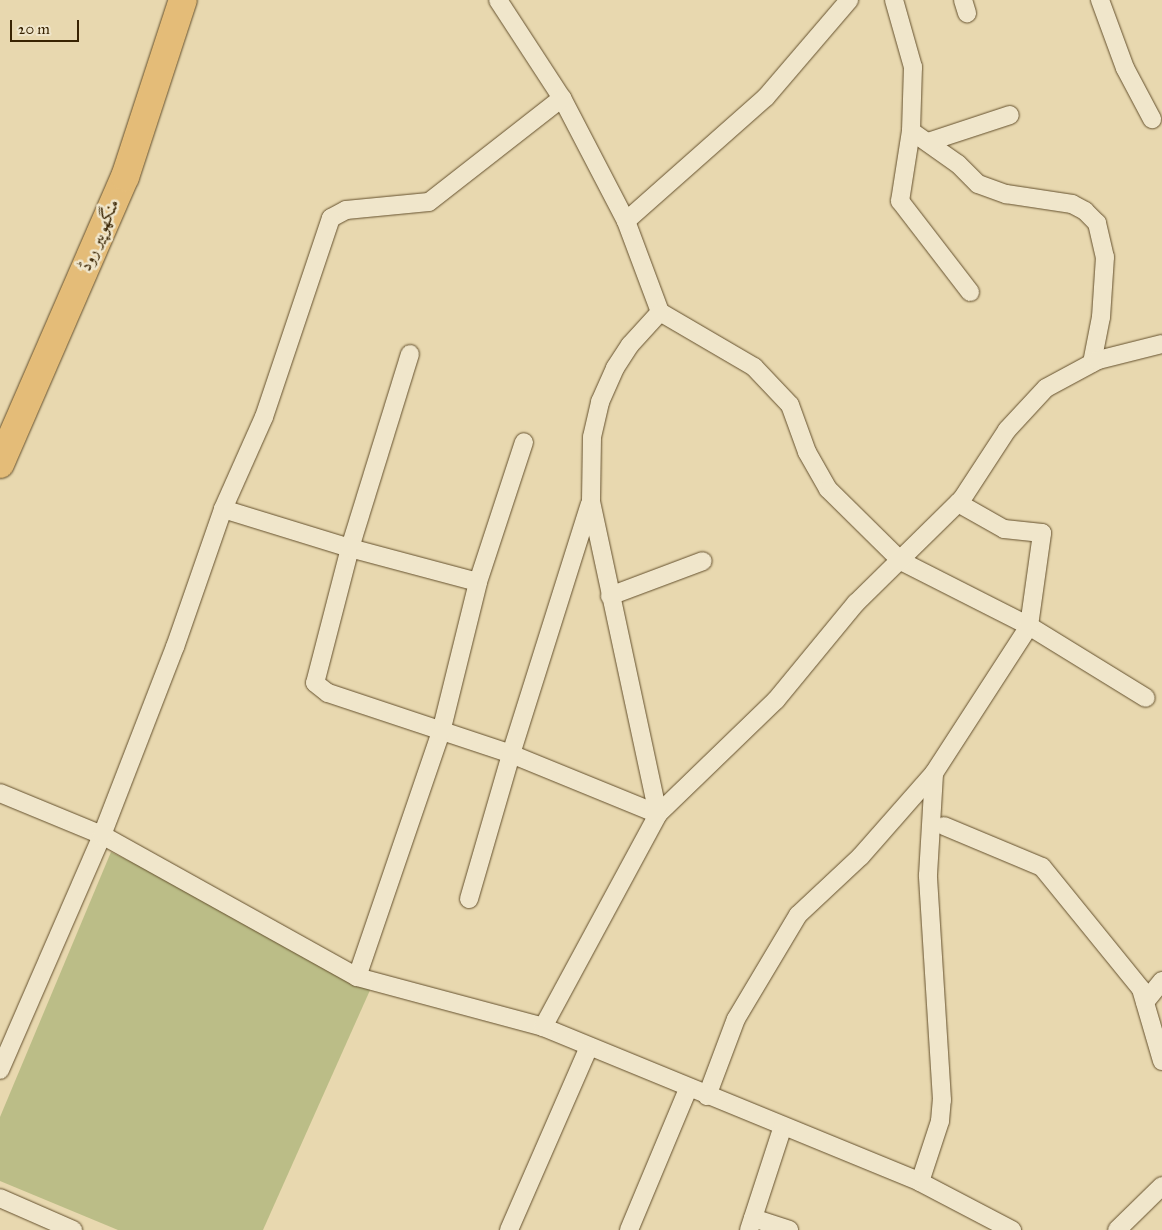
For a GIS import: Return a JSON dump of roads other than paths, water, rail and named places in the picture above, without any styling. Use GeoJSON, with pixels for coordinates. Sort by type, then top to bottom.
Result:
{"type":"FeatureCollection","features":[{"type":"Feature","properties":{"kind":"main road","name":"منگھوپیر روڈ"},"geometry":{"type":"LineString","coordinates":[[0,464],[125,176],[183,0]]}},
{"type":"Feature","properties":{"kind":"street"},"geometry":{"type":"LineString","coordinates":[[498,0],[562,98],[626,221],[660,312],[754,367],[790,406],[807,452],[828,489],[901,561],[1029,626],[1146,698]]}},
{"type":"Feature","properties":{"kind":"street"},"geometry":{"type":"LineString","coordinates":[[626,221],[766,97],[849,0]]}},
{"type":"Feature","properties":{"kind":"street"},"geometry":{"type":"LineString","coordinates":[[894,0],[913,67],[911,131],[900,201],[970,292]]}},
{"type":"Feature","properties":{"kind":"street"},"geometry":{"type":"LineString","coordinates":[[1100,0],[1125,68],[1152,119]]}},
{"type":"Feature","properties":{"kind":"street"},"geometry":{"type":"LineString","coordinates":[[0,1070],[102,835],[175,647],[223,509],[264,417],[331,218],[346,210],[429,202],[562,98]]}},
{"type":"Feature","properties":{"kind":"street"},"geometry":{"type":"LineString","coordinates":[[928,142],[1010,115]]}},
{"type":"Feature","properties":{"kind":"street"},"geometry":{"type":"LineString","coordinates":[[911,131],[928,142],[978,184],[1006,194],[1072,204],[1086,211],[1097,223],[1105,257],[1101,317],[1092,363]]}},
{"type":"Feature","properties":{"kind":"street"},"geometry":{"type":"LineString","coordinates":[[658,814],[591,501],[592,438],[600,402],[615,368],[630,345],[660,312]]}},
{"type":"Feature","properties":{"kind":"street"},"geometry":{"type":"LineString","coordinates":[[543,1027],[658,814],[776,700],[856,603],[901,561],[958,503],[1007,430],[1046,388],[1092,363],[1162,344]]}},
{"type":"Feature","properties":{"kind":"street"},"geometry":{"type":"LineString","coordinates":[[410,354],[350,548],[315,683],[322,691],[511,754],[658,814]]}},
{"type":"Feature","properties":{"kind":"street"},"geometry":{"type":"LineString","coordinates":[[357,978],[441,732],[478,582],[524,442]]}},
{"type":"Feature","properties":{"kind":"street"},"geometry":{"type":"LineString","coordinates":[[469,899],[511,754],[591,501]]}},
{"type":"Feature","properties":{"kind":"street"},"geometry":{"type":"LineString","coordinates":[[707,1096],[736,1018],[798,915],[861,856],[934,772],[1029,626],[1042,533],[1004,529],[958,503]]}},
{"type":"Feature","properties":{"kind":"street"},"geometry":{"type":"LineString","coordinates":[[223,509],[350,548],[478,582]]}},
{"type":"Feature","properties":{"kind":"street"},"geometry":{"type":"LineString","coordinates":[[610,596],[703,561]]}},
{"type":"Feature","properties":{"kind":"street"},"geometry":{"type":"LineString","coordinates":[[920,1182],[940,1121],[942,1100],[928,875],[934,772]]}},
{"type":"Feature","properties":{"kind":"street"},"geometry":{"type":"LineString","coordinates":[[0,792],[102,835],[357,978],[543,1027],[688,1089],[920,1182],[1012,1230]]}},
{"type":"Feature","properties":{"kind":"street"},"geometry":{"type":"LineString","coordinates":[[944,826],[1042,867],[1141,989],[1162,1061]]}},
{"type":"Feature","properties":{"kind":"street"},"geometry":{"type":"LineString","coordinates":[[1144,1002],[1162,981]]}},
{"type":"Feature","properties":{"kind":"street"},"geometry":{"type":"LineString","coordinates":[[509,1230],[589,1046]]}},
{"type":"Feature","properties":{"kind":"street"},"geometry":{"type":"LineString","coordinates":[[629,1230],[688,1089]]}},
{"type":"Feature","properties":{"kind":"street"},"geometry":{"type":"LineString","coordinates":[[783,1126],[751,1224],[789,1230]]}},
{"type":"Feature","properties":{"kind":"street"},"geometry":{"type":"LineString","coordinates":[[1117,1230],[1162,1186]]}},
{"type":"Feature","properties":{"kind":"street"},"geometry":{"type":"LineString","coordinates":[[0,1198],[74,1230]]}}]}
